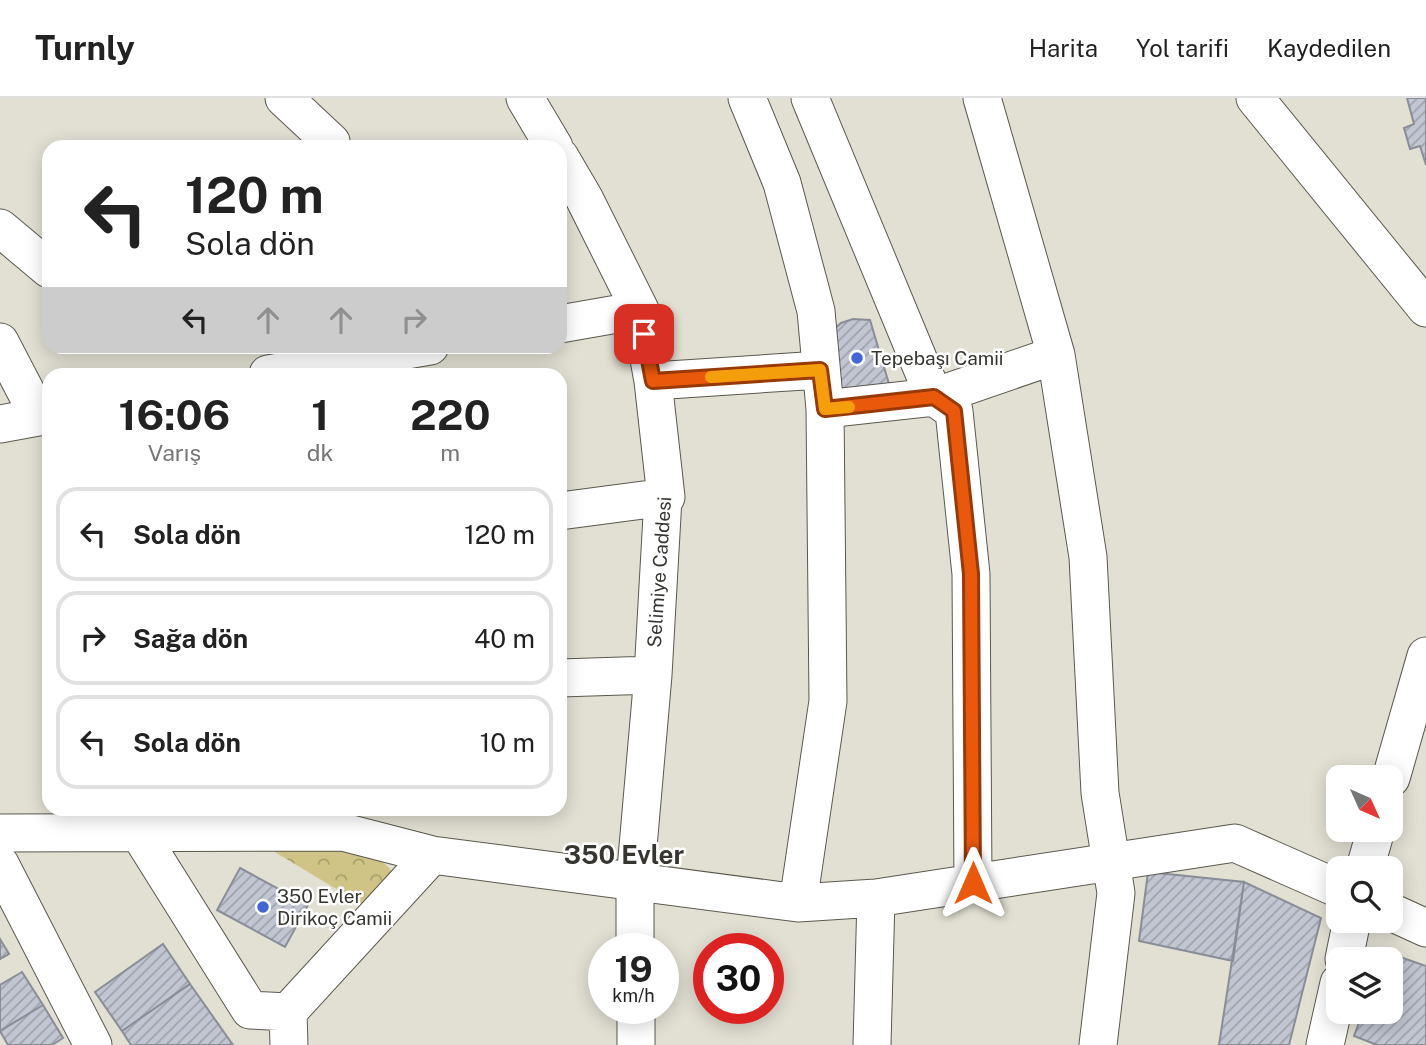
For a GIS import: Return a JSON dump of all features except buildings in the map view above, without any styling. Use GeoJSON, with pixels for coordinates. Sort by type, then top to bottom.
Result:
{"type":"FeatureCollection","features":[{"type":"Feature","properties":{"kind":"street"},"geometry":{"type":"LineString","coordinates":[[284,98],[329,140]]}},
{"type":"Feature","properties":{"kind":"street"},"geometry":{"type":"LineString","coordinates":[[524,98],[550,140]]}},
{"type":"Feature","properties":{"kind":"street"},"geometry":{"type":"LineString","coordinates":[[747,98],[786,196],[816,312],[825,409],[828,701],[798,903]]}},
{"type":"Feature","properties":{"kind":"street"},"geometry":{"type":"LineString","coordinates":[[810,98],[934,397],[954,411],[971,574],[973,883]]}},
{"type":"Feature","properties":{"kind":"street"},"geometry":{"type":"LineString","coordinates":[[982,98],[1056,355],[1088,557],[1100,793],[1115,893],[1098,1045]]}},
{"type":"Feature","properties":{"kind":"street"},"geometry":{"type":"LineString","coordinates":[[1255,98],[1426,308]]}},
{"type":"Feature","properties":{"kind":"street","name":"Selimiye Caddesi"},"geometry":{"type":"LineString","coordinates":[[567,169],[640,310],[653,381],[666,497],[663,498],[653,675],[635,881],[635,933]]}},
{"type":"Feature","properties":{"kind":"street"},"geometry":{"type":"LineString","coordinates":[[0,228],[42,264]]}},
{"type":"Feature","properties":{"kind":"street"},"geometry":{"type":"LineString","coordinates":[[567,323],[640,310]]}},
{"type":"Feature","properties":{"kind":"street"},"geometry":{"type":"LineString","coordinates":[[0,342],[42,413]]}},
{"type":"Feature","properties":{"kind":"street"},"geometry":{"type":"LineString","coordinates":[[303,368],[384,354]]}},
{"type":"Feature","properties":{"kind":"street"},"geometry":{"type":"LineString","coordinates":[[825,409],[934,397],[1056,355]]}},
{"type":"Feature","properties":{"kind":"street"},"geometry":{"type":"LineString","coordinates":[[653,381],[820,370]]}},
{"type":"Feature","properties":{"kind":"street"},"geometry":{"type":"LineString","coordinates":[[0,424],[42,416]]}},
{"type":"Feature","properties":{"kind":"street"},"geometry":{"type":"LineString","coordinates":[[567,510],[666,497]]}},
{"type":"Feature","properties":{"kind":"street"},"geometry":{"type":"LineString","coordinates":[[1395,765],[1426,656]]}},
{"type":"Feature","properties":{"kind":"street"},"geometry":{"type":"LineString","coordinates":[[567,678],[653,675]]}},
{"type":"Feature","properties":{"kind":"street"},"geometry":{"type":"LineString","coordinates":[[0,833],[139,821],[343,832],[432,855],[798,903],[876,898],[1235,843],[1326,883]]}},
{"type":"Feature","properties":{"kind":"street"},"geometry":{"type":"LineString","coordinates":[[139,821],[250,1010],[288,1028],[432,855]]}},
{"type":"Feature","properties":{"kind":"street"},"geometry":{"type":"LineString","coordinates":[[0,864],[93,1045]]}},
{"type":"Feature","properties":{"kind":"street"},"geometry":{"type":"LineString","coordinates":[[872,1045],[876,898]]}},
{"type":"Feature","properties":{"kind":"street"},"geometry":{"type":"LineString","coordinates":[[1403,917],[1426,928]]}},
{"type":"Feature","properties":{"kind":"street"},"geometry":{"type":"LineString","coordinates":[[636,1024],[636,1045]]}},
{"type":"Feature","properties":{"kind":"street"},"geometry":{"type":"LineString","coordinates":[[1325,1045],[1330,1024]]}},
{"type":"Feature","properties":{"kind":"green space"},"geometry":{"type":"Polygon","coordinates":[[[320,847],[356,851],[372,856],[396,877],[368,908],[268,848],[320,847]]]}},
{"type":"Feature","properties":{"kind":"slow traffic"},"geometry":{"type":"LineString","coordinates":[[711,377],[820,370],[825,409],[849,407]]}},
{"type":"Feature","properties":{"kind":"place","name":"Tepebaşı Camii"},"geometry":{"type":"Point","coordinates":[857,358]}},
{"type":"Feature","properties":{"kind":"place","name":"350 Evler Dirikoç Camii"},"geometry":{"type":"Point","coordinates":[263,907]}},
{"type":"Feature","properties":{"kind":"district","name":"350 Evler"},"geometry":{"type":"Point","coordinates":[624,855]}},
{"type":"Feature","properties":{"kind":"route"},"geometry":{"type":"LineString","coordinates":[[644,334],[653,381],[820,370],[825,409],[934,397],[954,411],[971,574],[973,883]]}}]}
